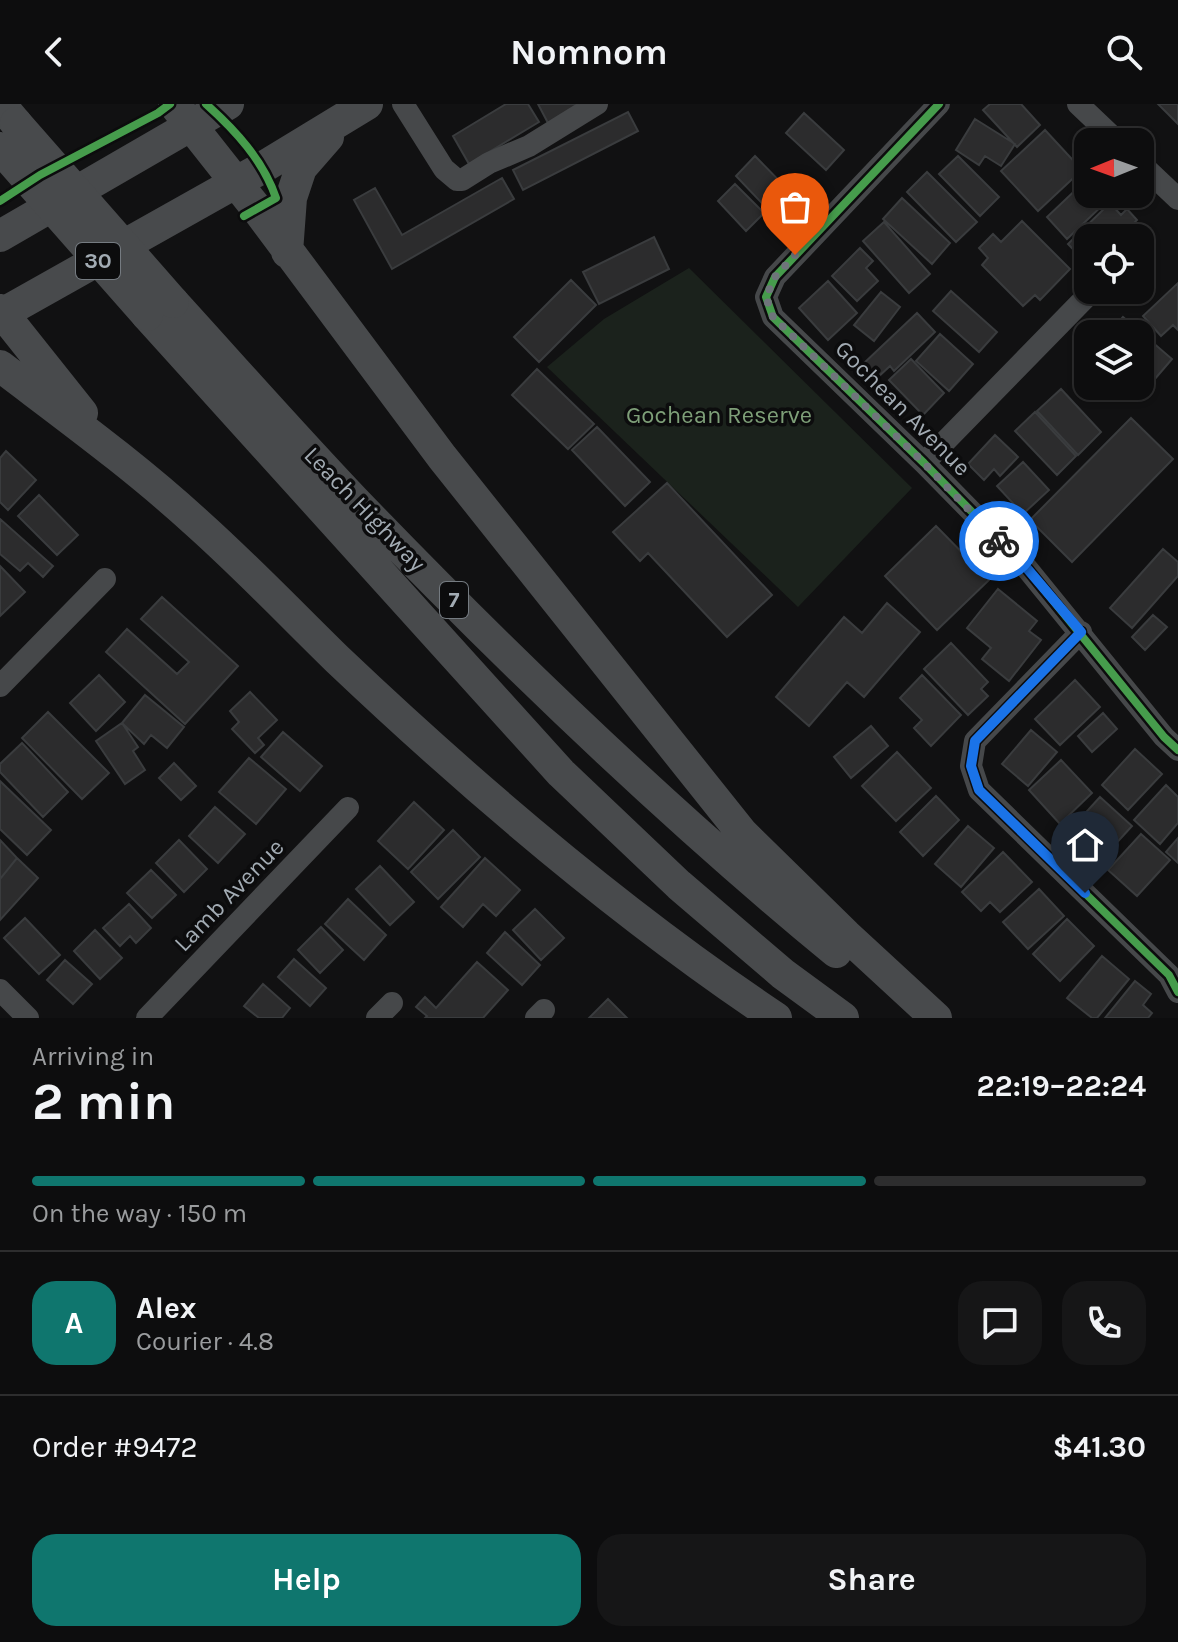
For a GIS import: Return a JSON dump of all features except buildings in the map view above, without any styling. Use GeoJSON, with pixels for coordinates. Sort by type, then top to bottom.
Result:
{"type":"FeatureCollection","features":[{"type":"Feature","properties":{"kind":"highway"},"geometry":{"type":"LineString","coordinates":[[0,236],[182,115],[228,104]]}},
{"type":"Feature","properties":{"kind":"highway"},"geometry":{"type":"LineString","coordinates":[[287,252],[291,198],[301,168],[355,112]]}},
{"type":"Feature","properties":{"kind":"highway","name":"30"},"geometry":{"type":"LineString","coordinates":[[1,313],[235,183],[355,112]]}},
{"type":"Feature","properties":{"kind":"highway"},"geometry":{"type":"LineString","coordinates":[[182,115],[442,457],[742,833],[936,1018]]}},
{"type":"Feature","properties":{"kind":"highway","name":"Leach Highway"},"geometry":{"type":"LineString","coordinates":[[5,125],[561,773],[679,885],[783,974],[843,1018]]}},
{"type":"Feature","properties":{"kind":"highway","name":"Leach Highway"},"geometry":{"type":"LineString","coordinates":[[160,308],[600,743],[751,881],[835,951],[929,1018]]}},
{"type":"Feature","properties":{"kind":"highway"},"geometry":{"type":"LineString","coordinates":[[1,313],[117,456]]}},
{"type":"Feature","properties":{"kind":"highway"},"geometry":{"type":"LineString","coordinates":[[0,366],[117,456],[198,524],[339,660],[496,802],[629,912],[776,1018]]}},
{"type":"Feature","properties":{"kind":"street"},"geometry":{"type":"LineString","coordinates":[[403,104],[444,169],[450,176],[462,180],[489,163],[529,146],[597,104]]}},
{"type":"Feature","properties":{"kind":"street","name":"Gochean Avenue"},"geometry":{"type":"LineString","coordinates":[[939,104],[775,277],[766,297],[773,317],[1025,566],[1164,737],[1178,750]]}},
{"type":"Feature","properties":{"kind":"street"},"geometry":{"type":"LineString","coordinates":[[1078,104],[1103,128]]}},
{"type":"Feature","properties":{"kind":"street"},"geometry":{"type":"LineString","coordinates":[[1154,176],[1178,199]]}},
{"type":"Feature","properties":{"kind":"street"},"geometry":{"type":"LineString","coordinates":[[924,463],[1079,304]]}},
{"type":"Feature","properties":{"kind":"street"},"geometry":{"type":"LineString","coordinates":[[0,686],[105,579]]}},
{"type":"Feature","properties":{"kind":"street"},"geometry":{"type":"LineString","coordinates":[[1081,632],[975,741],[971,766],[979,790],[1169,975],[1178,992]]}},
{"type":"Feature","properties":{"kind":"street","name":"Lamb Avenue"},"geometry":{"type":"LineString","coordinates":[[147,1018],[348,808]]}},
{"type":"Feature","properties":{"kind":"street"},"geometry":{"type":"LineString","coordinates":[[0,990],[28,1018]]}},
{"type":"Feature","properties":{"kind":"green space","name":"Gochean Reserve"},"geometry":{"type":"Polygon","coordinates":[[[689,268],[912,488],[798,607],[547,367],[604,319],[689,268]]]}},
{"type":"Feature","properties":{"kind":"cycle path"},"geometry":{"type":"LineString","coordinates":[[0,201],[40,175],[170,104]]}},
{"type":"Feature","properties":{"kind":"cycle path"},"geometry":{"type":"LineString","coordinates":[[206,104],[247,146],[264,171],[276,198],[244,216]]}},
{"type":"Feature","properties":{"kind":"cycle path"},"geometry":{"type":"LineString","coordinates":[[939,104],[775,277],[766,297],[773,317],[1025,566],[1164,737],[1178,750]]}},
{"type":"Feature","properties":{"kind":"cycle path"},"geometry":{"type":"LineString","coordinates":[[1081,632],[975,741],[971,766],[979,790],[1169,975],[1178,992]]}},
{"type":"Feature","properties":{"kind":"way so far"},"geometry":{"type":"LineString","coordinates":[[795,255],[775,277],[766,297],[773,317],[924,463],[999,541]]}},
{"type":"Feature","properties":{"kind":"route"},"geometry":{"type":"LineString","coordinates":[[999,541],[1025,566],[1081,632],[975,741],[971,766],[979,790],[1085,893]]}}]}
